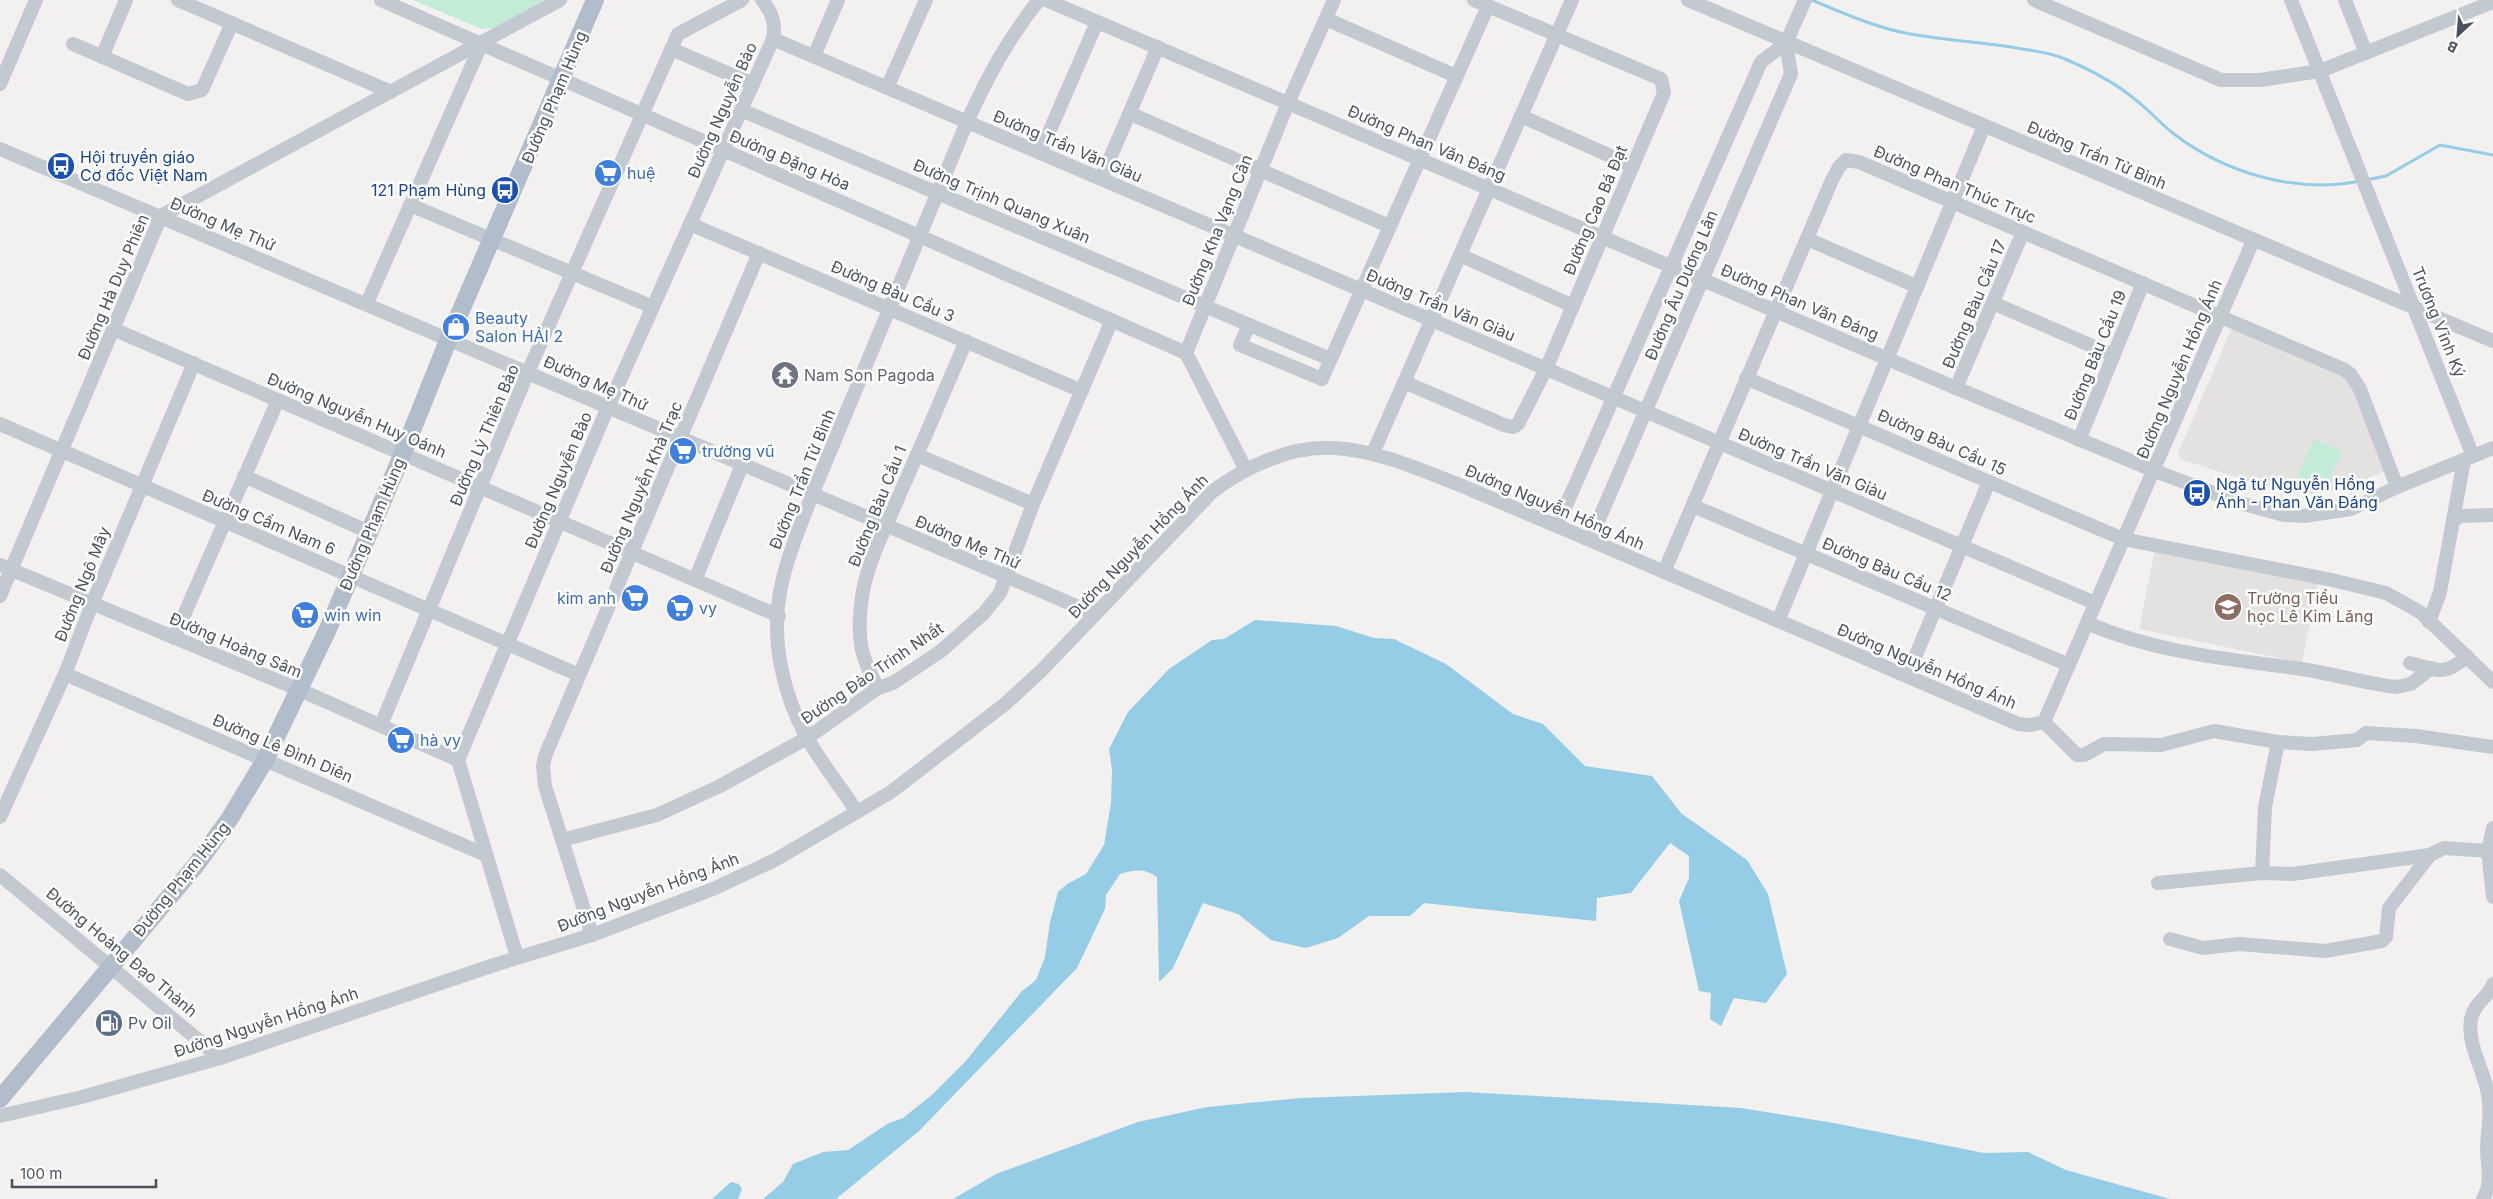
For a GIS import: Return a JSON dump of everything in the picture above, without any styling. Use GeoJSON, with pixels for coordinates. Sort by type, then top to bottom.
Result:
{"type":"FeatureCollection","features":[{"type":"Feature","properties":{"kind":"main road","name":"Đường Phạm Hùng"},"geometry":{"type":"LineString","coordinates":[[0,1099],[213,843],[265,760],[300,690],[403,454],[449,338],[562,81],[595,0]]}},
{"type":"Feature","properties":{"kind":"street"},"geometry":{"type":"LineString","coordinates":[[0,84],[4,65],[36,0]]}},
{"type":"Feature","properties":{"kind":"street"},"geometry":{"type":"LineString","coordinates":[[102,57],[126,0]]}},
{"type":"Feature","properties":{"kind":"street"},"geometry":{"type":"LineString","coordinates":[[178,0],[391,92]]}},
{"type":"Feature","properties":{"kind":"street","name":"Đường Đặng Hòa"},"geometry":{"type":"LineString","coordinates":[[381,0],[1186,353]]}},
{"type":"Feature","properties":{"kind":"street","name":"Đường Hà Duy Phiên"},"geometry":{"type":"LineString","coordinates":[[0,596],[6,568],[62,451],[161,216],[481,45],[560,0]]}},
{"type":"Feature","properties":{"kind":"street","name":"Đường Lý Thiên Bảo"},"geometry":{"type":"LineString","coordinates":[[381,726],[528,372],[678,34],[742,0]]}},
{"type":"Feature","properties":{"kind":"street","name":"Đường Nguyễn Bảo"},"geometry":{"type":"LineString","coordinates":[[458,760],[608,407],[773,39],[775,26],[772,12],[762,0]]}},
{"type":"Feature","properties":{"kind":"street"},"geometry":{"type":"LineString","coordinates":[[814,56],[838,0]]}},
{"type":"Feature","properties":{"kind":"street"},"geometry":{"type":"LineString","coordinates":[[887,88],[926,0]]}},
{"type":"Feature","properties":{"kind":"street","name":"Đường Trần Tử Bình"},"geometry":{"type":"LineString","coordinates":[[858,812],[807,738],[785,688],[779,651],[780,593],[789,555],[812,495],[967,122],[990,70],[1039,0]]}},
{"type":"Feature","properties":{"kind":"street","name":"Đường Phan Văn Đáng"},"geometry":{"type":"LineString","coordinates":[[1046,0],[2079,440],[2240,503],[2284,515],[2304,516],[2351,509],[2397,487],[2493,448]]}},
{"type":"Feature","properties":{"kind":"street","name":"Đường Kha Vạng Cân"},"geometry":{"type":"LineString","coordinates":[[1186,353],[1288,103],[1334,0]]}},
{"type":"Feature","properties":{"kind":"street","name":"Đường Cao Bá Đạt"},"geometry":{"type":"LineString","coordinates":[[1404,382],[1513,427],[1523,419],[1664,93],[1661,79],[1474,0]]}},
{"type":"Feature","properties":{"kind":"street"},"geometry":{"type":"LineString","coordinates":[[1374,453],[1572,0]]}},
{"type":"Feature","properties":{"kind":"street","name":"Đường Trần Tử Bình"},"geometry":{"type":"LineString","coordinates":[[1688,0],[2493,341]]}},
{"type":"Feature","properties":{"kind":"street","name":"Đường Âu Dương Lân"},"geometry":{"type":"LineString","coordinates":[[1557,526],[1761,62],[1786,43],[1805,0]]}},
{"type":"Feature","properties":{"kind":"street","name":"Trương Vĩnh Ký"},"geometry":{"type":"LineString","coordinates":[[2291,0],[2416,308],[2468,458]]}},
{"type":"Feature","properties":{"kind":"street"},"geometry":{"type":"LineString","coordinates":[[2345,0],[2366,53]]}},
{"type":"Feature","properties":{"kind":"street"},"geometry":{"type":"LineString","coordinates":[[2038,1],[2221,80],[2260,80],[2320,71],[2493,2]]}},
{"type":"Feature","properties":{"kind":"street"},"geometry":{"type":"LineString","coordinates":[[1249,325],[1240,345],[1322,380],[1418,158],[1488,6]]}},
{"type":"Feature","properties":{"kind":"street"},"geometry":{"type":"LineString","coordinates":[[1326,19],[1456,76]]}},
{"type":"Feature","properties":{"kind":"street"},"geometry":{"type":"LineString","coordinates":[[1040,153],[1098,22]]}},
{"type":"Feature","properties":{"kind":"street"},"geometry":{"type":"LineString","coordinates":[[73,44],[188,94],[202,90],[232,23]]}},
{"type":"Feature","properties":{"kind":"street","name":"Đường Trần Văn Giàu"},"geometry":{"type":"LineString","coordinates":[[773,39],[2095,603]]}},
{"type":"Feature","properties":{"kind":"street","name":"Đường Âu Dương Lân"},"geometry":{"type":"LineString","coordinates":[[1590,540],[1791,74],[1786,43]]}},
{"type":"Feature","properties":{"kind":"street"},"geometry":{"type":"LineString","coordinates":[[367,303],[481,45]]}},
{"type":"Feature","properties":{"kind":"street"},"geometry":{"type":"LineString","coordinates":[[1101,180],[1131,114],[1158,47]]}},
{"type":"Feature","properties":{"kind":"street"},"geometry":{"type":"LineString","coordinates":[[671,49],[753,84]]}},
{"type":"Feature","properties":{"kind":"street","name":"Đường Trịnh Quang Xuân"},"geometry":{"type":"LineString","coordinates":[[741,110],[1330,360]]}},
{"type":"Feature","properties":{"kind":"street"},"geometry":{"type":"LineString","coordinates":[[1131,114],[1389,226]]}},
{"type":"Feature","properties":{"kind":"street"},"geometry":{"type":"LineString","coordinates":[[1521,116],[1633,166]]}},
{"type":"Feature","properties":{"kind":"street"},"geometry":{"type":"LineString","coordinates":[[1778,621],[1984,126]]}},
{"type":"Feature","properties":{"kind":"street","name":"Đường Mẹ Thứ"},"geometry":{"type":"LineString","coordinates":[[0,149],[367,303],[812,495],[1095,614]]}},
{"type":"Feature","properties":{"kind":"street","name":"Đường Phan Thúc Trực"},"geometry":{"type":"LineString","coordinates":[[1664,572],[1806,239],[1839,167],[1846,160],[1859,162],[2338,366],[2351,375],[2360,389],[2397,487]]}},
{"type":"Feature","properties":{"kind":"street"},"geometry":{"type":"LineString","coordinates":[[410,205],[653,307]]}},
{"type":"Feature","properties":{"kind":"street","name":"Đường Bàu Cầu 3"},"geometry":{"type":"LineString","coordinates":[[690,224],[1082,391]]}},
{"type":"Feature","properties":{"kind":"street","name":"Đường Bàu Cầu 17"},"geometry":{"type":"LineString","coordinates":[[1956,388],[2023,232]]}},
{"type":"Feature","properties":{"kind":"street"},"geometry":{"type":"LineString","coordinates":[[1806,239],[1916,286]]}},
{"type":"Feature","properties":{"kind":"street","name":"Đường Nguyễn Hồng Ánh"},"geometry":{"type":"LineString","coordinates":[[0,1116],[82,1097],[220,1058],[517,958],[592,935],[713,889],[775,860],[898,787],[1005,704],[1041,671],[1212,491],[1246,470],[1271,459],[1304,451],[1331,448],[1374,453],[1407,464],[1590,540],[2018,724],[2031,725],[2044,722],[2123,539],[2155,471],[2253,240]]}},
{"type":"Feature","properties":{"kind":"street","name":"Đường Nguyễn Khả Trạc"},"geometry":{"type":"LineString","coordinates":[[592,935],[545,786],[543,766],[550,742],[633,553],[680,438],[760,253]]}},
{"type":"Feature","properties":{"kind":"street"},"geometry":{"type":"LineString","coordinates":[[1460,254],[1573,306]]}},
{"type":"Feature","properties":{"kind":"street","name":"Đường Bàu Cầu 19"},"geometry":{"type":"LineString","coordinates":[[2079,440],[2143,283]]}},
{"type":"Feature","properties":{"kind":"street"},"geometry":{"type":"LineString","coordinates":[[1993,303],[2114,355]]}},
{"type":"Feature","properties":{"kind":"street","name":"Đường Đào Trinh Nhất"},"geometry":{"type":"LineString","coordinates":[[562,840],[657,815],[697,798],[807,738],[878,688],[893,683],[941,651],[984,612],[1000,593],[1033,504],[1112,320]]}},
{"type":"Feature","properties":{"kind":"street","name":"Đường Nguyễn Huy Oánh"},"geometry":{"type":"LineString","coordinates":[[113,329],[779,616]]}},
{"type":"Feature","properties":{"kind":"street","name":"Đường Bàu Cầu 1"},"geometry":{"type":"LineString","coordinates":[[878,688],[865,666],[861,652],[861,604],[870,567],[966,341]]}},
{"type":"Feature","properties":{"kind":"street"},"geometry":{"type":"LineString","coordinates":[[1186,353],[1246,470]]}},
{"type":"Feature","properties":{"kind":"street","name":"Đường Ngô Mây"},"geometry":{"type":"LineString","coordinates":[[0,817],[65,674],[92,604],[194,363]]}},
{"type":"Feature","properties":{"kind":"street","name":"Đường Bàu Cầu 15"},"geometry":{"type":"LineString","coordinates":[[1746,378],[1859,424],[2123,539],[2332,580],[2386,593],[2420,612],[2493,682]]}},
{"type":"Feature","properties":{"kind":"street"},"geometry":{"type":"LineString","coordinates":[[174,638],[278,400]]}},
{"type":"Feature","properties":{"kind":"street","name":"Đường Cẩm Nam 6"},"geometry":{"type":"LineString","coordinates":[[1,427],[62,451],[579,675]]}},
{"type":"Feature","properties":{"kind":"street"},"geometry":{"type":"LineString","coordinates":[[917,455],[1033,504]]}},
{"type":"Feature","properties":{"kind":"street"},"geometry":{"type":"LineString","coordinates":[[2429,622],[2440,592],[2453,520],[2468,458]]}},
{"type":"Feature","properties":{"kind":"street"},"geometry":{"type":"LineString","coordinates":[[695,580],[742,465]]}},
{"type":"Feature","properties":{"kind":"street"},"geometry":{"type":"LineString","coordinates":[[244,476],[369,532]]}},
{"type":"Feature","properties":{"kind":"street"},"geometry":{"type":"LineString","coordinates":[[1906,676],[1989,482]]}},
{"type":"Feature","properties":{"kind":"street","name":"Đường Bàu Cầu 12"},"geometry":{"type":"LineString","coordinates":[[1693,506],[2069,664]]}},
{"type":"Feature","properties":{"kind":"street"},"geometry":{"type":"LineString","coordinates":[[2453,520],[2461,516],[2493,515]]}},
{"type":"Feature","properties":{"kind":"street","name":"Đường Hoàng Sâm"},"geometry":{"type":"LineString","coordinates":[[6,568],[300,690],[458,760]]}},
{"type":"Feature","properties":{"kind":"street"},"geometry":{"type":"LineString","coordinates":[[2087,623],[2114,635],[2181,653],[2302,669],[2396,687],[2411,684],[2431,668]]}},
{"type":"Feature","properties":{"kind":"street"},"geometry":{"type":"LineString","coordinates":[[2410,663],[2446,670],[2472,660],[2493,665]]}},
{"type":"Feature","properties":{"kind":"street","name":"Đường Lê Đình Diên"},"geometry":{"type":"LineString","coordinates":[[65,674],[486,855]]}},
{"type":"Feature","properties":{"kind":"street"},"geometry":{"type":"LineString","coordinates":[[2044,722],[2077,755],[2084,755],[2104,744],[2161,745],[2214,731],[2278,742],[2338,743],[2357,740],[2366,733],[2435,738],[2493,747]]}},
{"type":"Feature","properties":{"kind":"street"},"geometry":{"type":"LineString","coordinates":[[2262,873],[2265,807],[2278,742]]}},
{"type":"Feature","properties":{"kind":"street"},"geometry":{"type":"LineString","coordinates":[[458,760],[517,958]]}},
{"type":"Feature","properties":{"kind":"street"},"geometry":{"type":"LineString","coordinates":[[2493,828],[2488,851],[2493,897]]}},
{"type":"Feature","properties":{"kind":"street"},"geometry":{"type":"LineString","coordinates":[[2158,883],[2262,873],[2316,871],[2430,855],[2444,848],[2488,851]]}},
{"type":"Feature","properties":{"kind":"street"},"geometry":{"type":"LineString","coordinates":[[2170,939],[2203,948],[2239,944],[2325,951],[2382,941],[2386,938],[2388,908],[2430,855]]}},
{"type":"Feature","properties":{"kind":"street","name":"Đường Hoàng Đạo Thành"},"geometry":{"type":"LineString","coordinates":[[0,875],[111,965],[220,1058]]}},
{"type":"Feature","properties":{"kind":"street"},"geometry":{"type":"LineString","coordinates":[[2483,1199],[2490,1182],[2487,1147],[2491,1115],[2486,1088],[2477,1063],[2471,1019],[2479,1003],[2488,996],[2493,984]]}},
{"type":"Feature","properties":{"kind":"shaded area"},"geometry":{"type":"Polygon","coordinates":[[[2232,328],[2349,377],[2386,471],[2339,490],[2316,494],[2294,493],[2254,483],[2181,459],[2178,453],[2232,328]]]}},
{"type":"Feature","properties":{"kind":"shaded area","name":"Trường Tiểu học Lê Kim Lăng"},"geometry":{"type":"Polygon","coordinates":[[[2155,550],[2318,584],[2302,663],[2139,629],[2155,550]]]}},
{"type":"Feature","properties":{"kind":"green space"},"geometry":{"type":"Polygon","coordinates":[[[413,0],[549,0],[497,28],[482,29],[413,0]]]}},
{"type":"Feature","properties":{"kind":"green space"},"geometry":{"type":"Polygon","coordinates":[[[2314,439],[2342,452],[2325,489],[2297,477],[2314,439]]]}},
{"type":"Feature","properties":{"kind":"water"},"geometry":{"type":"Polygon","coordinates":[[[1255,620],[1336,626],[1374,638],[1394,639],[1446,664],[1513,714],[1543,724],[1585,766],[1652,776],[1681,813],[1747,860],[1768,894],[1787,974],[1766,1003],[1734,998],[1721,1026],[1710,1019],[1711,993],[1699,991],[1679,901],[1689,878],[1689,856],[1670,843],[1631,893],[1597,898],[1596,921],[1424,903],[1410,916],[1369,916],[1338,938],[1306,948],[1271,940],[1238,914],[1203,903],[1173,968],[1159,982],[1157,877],[1143,871],[1120,874],[1106,895],[1105,909],[1077,968],[919,1131],[836,1199],[763,1199],[783,1182],[793,1164],[823,1152],[848,1150],[889,1123],[903,1118],[933,1094],[965,1062],[1022,991],[1036,980],[1045,957],[1050,922],[1058,892],[1067,884],[1086,874],[1104,845],[1111,803],[1112,770],[1109,749],[1128,712],[1169,669],[1212,640],[1224,639],[1255,620]]]}},
{"type":"Feature","properties":{"kind":"water"},"geometry":{"type":"Polygon","coordinates":[[[1466,1092],[1741,1108],[1834,1123],[1984,1153],[2028,1152],[2066,1170],[2170,1199],[953,1199],[996,1174],[1138,1122],[1207,1107],[1301,1098],[1466,1092]]]}},
{"type":"Feature","properties":{"kind":"water"},"geometry":{"type":"Polygon","coordinates":[[[731,1182],[739,1184],[742,1189],[738,1199],[712,1199],[731,1182]]]}},
{"type":"Feature","properties":{"kind":"waterway"},"geometry":{"type":"LineString","coordinates":[[1812,0],[1870,23],[1905,33],[2017,48],[2059,57],[2103,77],[2129,94],[2174,134],[2194,148],[2216,160],[2262,177],[2311,185],[2360,181]]}},
{"type":"Feature","properties":{"kind":"waterway"},"geometry":{"type":"LineString","coordinates":[[2366,180],[2386,176],[2440,145],[2493,155]]}},
{"type":"Feature","properties":{"kind":"place","name":"Hội truyền giáo Cơ đốc Việt Nam"},"geometry":{"type":"Point","coordinates":[61,166]}},
{"type":"Feature","properties":{"kind":"place","name":"huệ"},"geometry":{"type":"Point","coordinates":[608,173]}},
{"type":"Feature","properties":{"kind":"place","name":"121 Phạm Hùng"},"geometry":{"type":"Point","coordinates":[505,190]}},
{"type":"Feature","properties":{"kind":"place","name":"Beauty Salon HẢI 2"},"geometry":{"type":"Point","coordinates":[456,327]}},
{"type":"Feature","properties":{"kind":"place","name":"Nam Son Pagoda"},"geometry":{"type":"Point","coordinates":[785,375]}},
{"type":"Feature","properties":{"kind":"place","name":"trường vũ"},"geometry":{"type":"Point","coordinates":[683,451]}},
{"type":"Feature","properties":{"kind":"place","name":"Ngã tư Nguyễn Hồng Ánh - Phan Văn Đáng"},"geometry":{"type":"Point","coordinates":[2197,493]}},
{"type":"Feature","properties":{"kind":"place","name":"kim anh"},"geometry":{"type":"Point","coordinates":[635,598]}},
{"type":"Feature","properties":{"kind":"place","name":"Trường Tiểu học Lê Kim Lăng"},"geometry":{"type":"Point","coordinates":[2228,607]}},
{"type":"Feature","properties":{"kind":"place","name":"vy"},"geometry":{"type":"Point","coordinates":[680,608]}},
{"type":"Feature","properties":{"kind":"place","name":"win win"},"geometry":{"type":"Point","coordinates":[305,615]}},
{"type":"Feature","properties":{"kind":"place","name":"hà vy"},"geometry":{"type":"Point","coordinates":[401,740]}},
{"type":"Feature","properties":{"kind":"place","name":"Pv Oil"},"geometry":{"type":"Point","coordinates":[109,1023]}}]}
